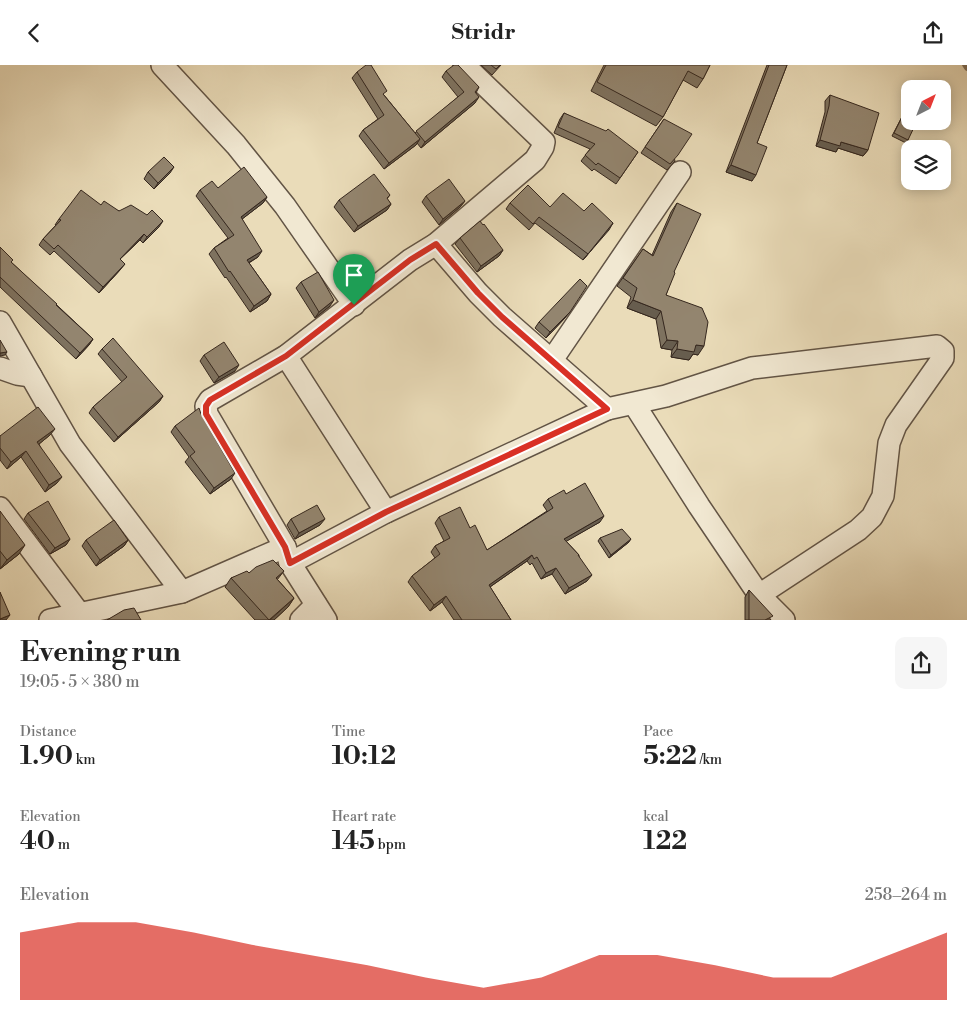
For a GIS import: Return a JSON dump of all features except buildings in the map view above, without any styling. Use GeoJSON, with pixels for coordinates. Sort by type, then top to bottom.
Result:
{"type":"FeatureCollection","features":[{"type":"Feature","properties":{"kind":"street"},"geometry":{"type":"LineString","coordinates":[[162,65],[236,145],[285,206],[354,305]]}},
{"type":"Feature","properties":{"kind":"street"},"geometry":{"type":"LineString","coordinates":[[301,620],[321,613],[206,414],[206,406],[210,400],[286,356],[410,260],[436,244],[535,160],[544,142],[464,65]]}},
{"type":"Feature","properties":{"kind":"street"},"geometry":{"type":"LineString","coordinates":[[552,361],[680,173]]}},
{"type":"Feature","properties":{"kind":"street"},"geometry":{"type":"LineString","coordinates":[[436,244],[496,311],[607,409]]}},
{"type":"Feature","properties":{"kind":"street"},"geometry":{"type":"LineString","coordinates":[[0,322],[70,444],[182,592]]}},
{"type":"Feature","properties":{"kind":"street"},"geometry":{"type":"LineString","coordinates":[[50,620],[182,592],[288,555],[386,512],[607,409],[666,396],[752,368],[937,346],[943,351],[943,357],[896,425],[889,443],[883,496],[872,517],[858,530],[759,595]]}},
{"type":"Feature","properties":{"kind":"street"},"geometry":{"type":"LineString","coordinates":[[286,356],[386,512]]}},
{"type":"Feature","properties":{"kind":"street"},"geometry":{"type":"LineString","coordinates":[[0,368],[17,374],[31,376]]}},
{"type":"Feature","properties":{"kind":"street"},"geometry":{"type":"LineString","coordinates":[[634,404],[759,595],[784,620]]}},
{"type":"Feature","properties":{"kind":"street"},"geometry":{"type":"LineString","coordinates":[[0,508],[79,613]]}},
{"type":"Feature","properties":{"kind":"route"},"geometry":{"type":"LineString","coordinates":[[436,244],[478,293],[502,317],[607,409],[386,512],[290,563],[285,547],[206,414],[206,406],[210,400],[286,356],[354,305],[410,260],[436,244]]}}]}
